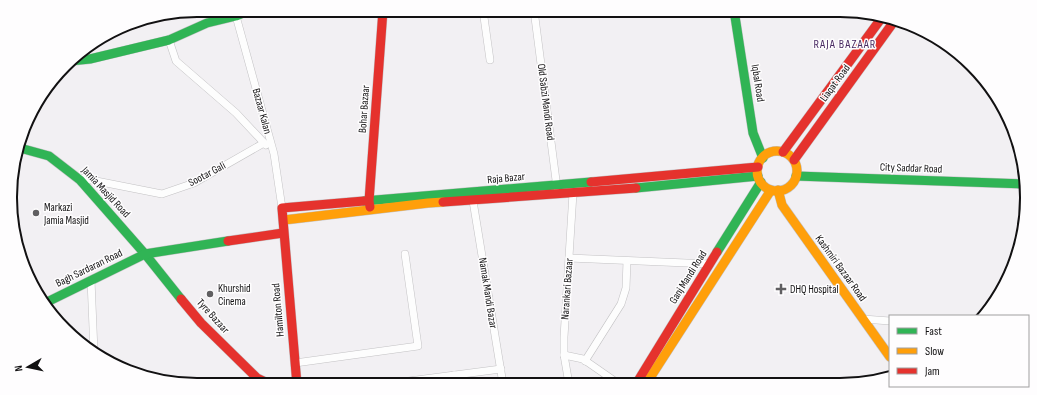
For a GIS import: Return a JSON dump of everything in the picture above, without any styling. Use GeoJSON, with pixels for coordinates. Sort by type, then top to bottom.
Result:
{"type":"FeatureCollection","features":[{"type":"Feature","properties":{"kind":"main road"},"geometry":{"type":"LineString","coordinates":[[81,60],[169,40],[223,17]]}},
{"type":"Feature","properties":{"kind":"main road","name":"Bohar Bazaar"},"geometry":{"type":"LineString","coordinates":[[370,205],[383,17]]}},
{"type":"Feature","properties":{"kind":"main road","name":"Iqbal Road"},"geometry":{"type":"LineString","coordinates":[[735,17],[753,132],[763,158]]}},
{"type":"Feature","properties":{"kind":"main road","name":"Liaqat Road"},"geometry":{"type":"LineString","coordinates":[[783,152],[878,21]]}},
{"type":"Feature","properties":{"kind":"main road","name":"Liaqat Road"},"geometry":{"type":"LineString","coordinates":[[794,160],[892,25]]}},
{"type":"Feature","properties":{"kind":"main road","name":"Jamia Masjid Road"},"geometry":{"type":"LineString","coordinates":[[24,149],[48,156],[76,177],[89,189],[144,254]]}},
{"type":"Feature","properties":{"kind":"main road"},"geometry":{"type":"LineString","coordinates":[[776,151],[789,155],[794,160],[797,170],[794,182],[784,190],[775,190],[766,187],[759,175],[763,158],[769,153],[776,151]]}},
{"type":"Feature","properties":{"kind":"main road"},"geometry":{"type":"LineString","coordinates":[[284,220],[370,205],[473,201],[557,190],[573,193],[653,187],[759,175]]}},
{"type":"Feature","properties":{"kind":"main road","name":"Raja Bazar"},"geometry":{"type":"LineString","coordinates":[[282,208],[370,205],[759,175]]}},
{"type":"Feature","properties":{"kind":"main road","name":"Ganj Mandi Road"},"geometry":{"type":"LineString","coordinates":[[640,378],[710,264],[759,175]]}},
{"type":"Feature","properties":{"kind":"main road","name":"City Saddar Road"},"geometry":{"type":"LineString","coordinates":[[796,176],[1020,184]]}},
{"type":"Feature","properties":{"kind":"main road","name":"Ganj Mandi Road"},"geometry":{"type":"LineString","coordinates":[[650,378],[775,190]]}},
{"type":"Feature","properties":{"kind":"main road","name":"Kashmiri Bazaar Road"},"geometry":{"type":"LineString","coordinates":[[775,190],[782,205],[889,356]]}},
{"type":"Feature","properties":{"kind":"main road"},"geometry":{"type":"LineString","coordinates":[[282,208],[284,220],[283,233]]}},
{"type":"Feature","properties":{"kind":"main road","name":"Bagh Sardaran Road"},"geometry":{"type":"LineString","coordinates":[[49,301],[144,254],[283,233]]}},
{"type":"Feature","properties":{"kind":"main road","name":"Hamilton Road"},"geometry":{"type":"LineString","coordinates":[[283,233],[296,378]]}},
{"type":"Feature","properties":{"kind":"main road","name":"Tyre Bazaar"},"geometry":{"type":"LineString","coordinates":[[144,254],[201,323],[252,378]]}},
{"type":"Feature","properties":{"kind":"street","name":"Bazaar Kalan"},"geometry":{"type":"LineString","coordinates":[[235,17],[274,154],[282,208]]}},
{"type":"Feature","properties":{"kind":"street"},"geometry":{"type":"LineString","coordinates":[[484,17],[490,60]]}},
{"type":"Feature","properties":{"kind":"street","name":"Old Sabzi Mandi Road"},"geometry":{"type":"LineString","coordinates":[[535,17],[557,190]]}},
{"type":"Feature","properties":{"kind":"street"},"geometry":{"type":"LineString","coordinates":[[169,40],[176,61],[236,113],[274,154]]}},
{"type":"Feature","properties":{"kind":"street","name":"Sootar Gali"},"geometry":{"type":"LineString","coordinates":[[76,177],[162,194],[194,183],[264,143]]}},
{"type":"Feature","properties":{"kind":"street","name":"Narankari Bazaar"},"geometry":{"type":"LineString","coordinates":[[568,378],[564,354],[564,337],[573,193]]}},
{"type":"Feature","properties":{"kind":"street","name":"Namak Mandi Bazar"},"geometry":{"type":"LineString","coordinates":[[473,201],[502,378]]}},
{"type":"Feature","properties":{"kind":"street"},"geometry":{"type":"LineString","coordinates":[[295,363],[418,346],[405,254]]}},
{"type":"Feature","properties":{"kind":"street"},"geometry":{"type":"LineString","coordinates":[[569,258],[710,264]]}},
{"type":"Feature","properties":{"kind":"street"},"geometry":{"type":"LineString","coordinates":[[585,361],[621,304],[626,288],[627,260]]}},
{"type":"Feature","properties":{"kind":"street"},"geometry":{"type":"LineString","coordinates":[[91,280],[94,345]]}},
{"type":"Feature","properties":{"kind":"street"},"geometry":{"type":"LineString","coordinates":[[863,319],[889,321]]}},
{"type":"Feature","properties":{"kind":"street"},"geometry":{"type":"LineString","coordinates":[[564,354],[582,359],[610,378]]}},
{"type":"Feature","properties":{"kind":"street"},"geometry":{"type":"LineString","coordinates":[[431,378],[500,369]]}},
{"type":"Feature","properties":{"kind":"traffic: fast"},"geometry":{"type":"LineString","coordinates":[[81,60],[169,40],[207,23],[232,17]]}},
{"type":"Feature","properties":{"kind":"traffic: fast"},"geometry":{"type":"LineString","coordinates":[[735,17],[753,133],[763,158]]}},
{"type":"Feature","properties":{"kind":"traffic: fast"},"geometry":{"type":"LineString","coordinates":[[24,149],[49,156],[80,180],[145,254],[181,299]]}},
{"type":"Feature","properties":{"kind":"traffic: fast"},"geometry":{"type":"LineString","coordinates":[[636,188],[758,176]]}},
{"type":"Feature","properties":{"kind":"traffic: fast"},"geometry":{"type":"LineString","coordinates":[[796,176],[1020,184]]}},
{"type":"Feature","properties":{"kind":"traffic: fast"},"geometry":{"type":"LineString","coordinates":[[364,201],[591,182]]}},
{"type":"Feature","properties":{"kind":"traffic: fast"},"geometry":{"type":"LineString","coordinates":[[717,252],[761,182]]}},
{"type":"Feature","properties":{"kind":"traffic: fast"},"geometry":{"type":"LineString","coordinates":[[49,301],[145,254],[228,241]]}},
{"type":"Feature","properties":{"kind":"traffic: slow"},"geometry":{"type":"LineString","coordinates":[[777,151],[791,157],[797,171],[791,185],[777,191],[763,185],[757,171],[763,157],[777,151]]}},
{"type":"Feature","properties":{"kind":"traffic: slow"},"geometry":{"type":"LineString","coordinates":[[650,378],[771,190]]}},
{"type":"Feature","properties":{"kind":"traffic: slow"},"geometry":{"type":"LineString","coordinates":[[778,190],[782,205],[889,356]]}},
{"type":"Feature","properties":{"kind":"traffic: slow"},"geometry":{"type":"LineString","coordinates":[[284,220],[443,202]]}},
{"type":"Feature","properties":{"kind":"traffic: jam"},"geometry":{"type":"LineString","coordinates":[[370,207],[369,201],[382,17]]}},
{"type":"Feature","properties":{"kind":"traffic: jam"},"geometry":{"type":"LineString","coordinates":[[783,152],[879,21]]}},
{"type":"Feature","properties":{"kind":"traffic: jam"},"geometry":{"type":"LineString","coordinates":[[794,160],[892,25]]}},
{"type":"Feature","properties":{"kind":"traffic: jam"},"geometry":{"type":"LineString","coordinates":[[591,182],[758,167]]}},
{"type":"Feature","properties":{"kind":"traffic: jam"},"geometry":{"type":"LineString","coordinates":[[443,202],[636,188]]}},
{"type":"Feature","properties":{"kind":"traffic: jam"},"geometry":{"type":"LineString","coordinates":[[296,378],[282,208],[364,201]]}},
{"type":"Feature","properties":{"kind":"traffic: jam"},"geometry":{"type":"LineString","coordinates":[[228,241],[283,233]]}},
{"type":"Feature","properties":{"kind":"traffic: jam"},"geometry":{"type":"LineString","coordinates":[[640,378],[717,252]]}},
{"type":"Feature","properties":{"kind":"traffic: jam"},"geometry":{"type":"LineString","coordinates":[[181,299],[201,323],[257,378]]}},
{"type":"Feature","properties":{"kind":"place","name":"Markazi Jamia Masjid"},"geometry":{"type":"Point","coordinates":[36,213]}},
{"type":"Feature","properties":{"kind":"place","name":"DHQ Hospital"},"geometry":{"type":"Point","coordinates":[781,289]}},
{"type":"Feature","properties":{"kind":"place","name":"Khurshid Cinema"},"geometry":{"type":"Point","coordinates":[210,294]}},
{"type":"Feature","properties":{"kind":"district","name":"RAJA BAZAAR"},"geometry":{"type":"Point","coordinates":[845,44]}}]}
